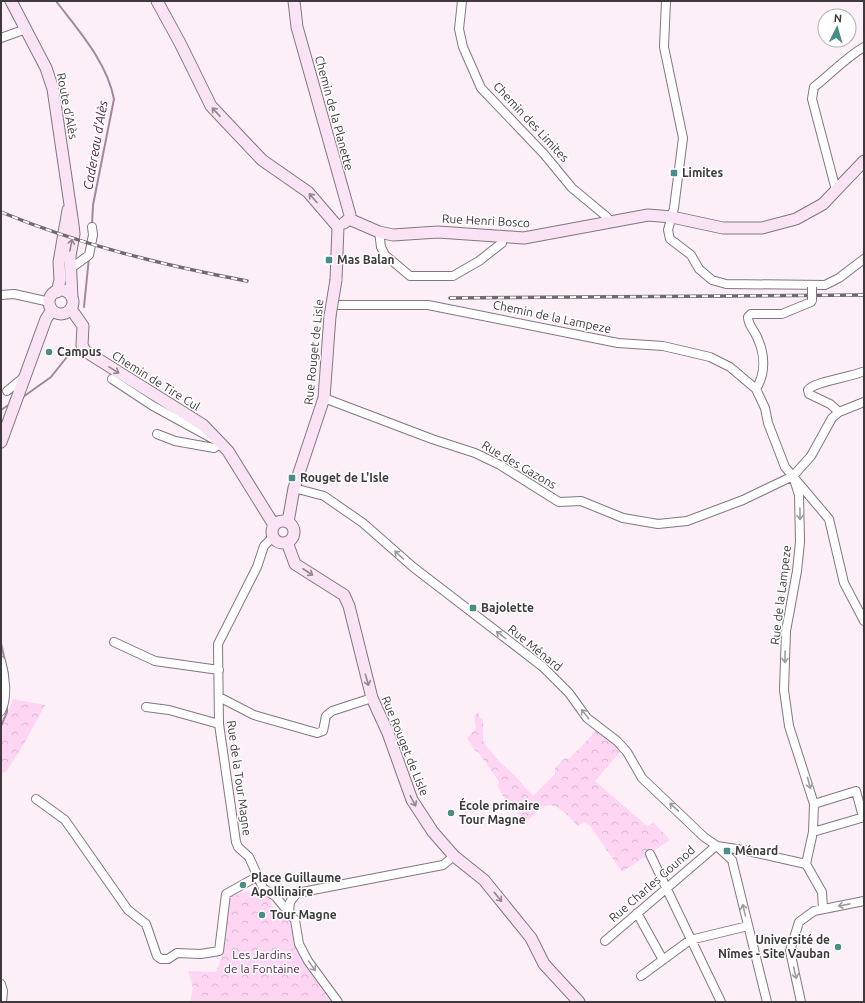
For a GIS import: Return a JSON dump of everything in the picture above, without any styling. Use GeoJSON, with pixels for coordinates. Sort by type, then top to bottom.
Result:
{"type":"FeatureCollection","features":[{"type":"Feature","properties":{"kind":"street","name":"Route d'Alès"},"geometry":{"type":"LineString","coordinates":[[12,1],[46,68],[53,89],[74,234],[70,246],[72,304]]}},
{"type":"Feature","properties":{"kind":"street"},"geometry":{"type":"LineString","coordinates":[[157,1],[177,36],[210,106],[262,160],[308,192],[338,227],[349,219]]}},
{"type":"Feature","properties":{"kind":"street","name":"Chemin de la Planette"},"geometry":{"type":"LineString","coordinates":[[294,1],[297,27],[350,215],[349,219]]}},
{"type":"Feature","properties":{"kind":"street","name":"Chemin des Limites"},"geometry":{"type":"LineString","coordinates":[[462,1],[459,29],[463,47],[481,88],[544,154],[572,188],[607,217],[609,222]]}},
{"type":"Feature","properties":{"kind":"street"},"geometry":{"type":"LineString","coordinates":[[666,1],[664,47],[682,138],[672,217],[668,230],[670,239],[691,255],[699,269],[712,280],[726,284],[812,286],[825,284],[839,278],[864,259]]}},
{"type":"Feature","properties":{"kind":"street"},"geometry":{"type":"LineString","coordinates":[[1,38],[26,29]]}},
{"type":"Feature","properties":{"kind":"street"},"geometry":{"type":"LineString","coordinates":[[836,190],[812,99],[814,88],[835,71],[850,55],[864,47]]}},
{"type":"Feature","properties":{"kind":"street"},"geometry":{"type":"LineString","coordinates":[[672,217],[723,228],[762,228],[796,219],[823,204],[864,161]]}},
{"type":"Feature","properties":{"kind":"street","name":"Route d'Alès"},"geometry":{"type":"LineString","coordinates":[[56,292],[60,280],[59,262],[69,200]]}},
{"type":"Feature","properties":{"kind":"street","name":"Rue Henri Bosco"},"geometry":{"type":"LineString","coordinates":[[349,219],[379,232],[393,235],[438,232],[503,237],[530,237],[648,214],[672,217]]}},
{"type":"Feature","properties":{"kind":"street"},"geometry":{"type":"LineString","coordinates":[[70,269],[89,255],[93,235],[92,227]]}},
{"type":"Feature","properties":{"kind":"street","name":"Rue Rouget de Lisle"},"geometry":{"type":"LineString","coordinates":[[288,522],[294,488],[324,398],[331,310],[336,280],[338,227]]}},
{"type":"Feature","properties":{"kind":"street"},"geometry":{"type":"LineString","coordinates":[[379,232],[381,247],[385,255],[410,276],[453,276],[479,261],[502,243],[503,237]]}},
{"type":"Feature","properties":{"kind":"street"},"geometry":{"type":"LineString","coordinates":[[812,286],[812,302],[782,314],[751,314],[748,317],[748,321],[757,337],[762,351],[762,380],[756,389],[765,408],[768,423],[784,467],[829,519],[844,583],[864,621]]}},
{"type":"Feature","properties":{"kind":"street"},"geometry":{"type":"LineString","coordinates":[[1,295],[14,294],[51,306],[62,314],[72,304],[68,292],[56,292],[52,296],[51,306],[1,442]]}},
{"type":"Feature","properties":{"kind":"street","name":"Chemin de Tire Cul"},"geometry":{"type":"LineString","coordinates":[[72,304],[83,326],[82,345],[88,354],[203,425],[225,447],[274,525]]}},
{"type":"Feature","properties":{"kind":"street","name":"Chemin de la Lampeze"},"geometry":{"type":"LineString","coordinates":[[331,310],[428,305],[612,342],[663,346],[710,357],[730,367],[756,389]]}},
{"type":"Feature","properties":{"kind":"street"},"geometry":{"type":"LineString","coordinates":[[839,412],[830,404],[809,394],[808,390],[810,387],[818,384],[850,377],[862,372]]}},
{"type":"Feature","properties":{"kind":"street"},"geometry":{"type":"LineString","coordinates":[[7,391],[24,380]]}},
{"type":"Feature","properties":{"kind":"street"},"geometry":{"type":"LineString","coordinates":[[112,380],[225,447]]}},
{"type":"Feature","properties":{"kind":"street","name":"Rue des Gazons"},"geometry":{"type":"LineString","coordinates":[[324,398],[432,439],[475,453],[500,465],[559,502],[581,501],[623,518],[658,524],[687,521],[743,500],[793,476]]}},
{"type":"Feature","properties":{"kind":"street"},"geometry":{"type":"LineString","coordinates":[[793,476],[811,456],[832,418],[839,412],[864,402]]}},
{"type":"Feature","properties":{"kind":"street"},"geometry":{"type":"LineString","coordinates":[[157,434],[176,441],[214,448],[225,447]]}},
{"type":"Feature","properties":{"kind":"street","name":"Rue de la Lampeze"},"geometry":{"type":"LineString","coordinates":[[793,476],[799,495],[800,542],[797,572],[786,632],[784,690],[790,726],[814,804],[813,832],[806,864]]}},
{"type":"Feature","properties":{"kind":"street","name":"Rue Ménard"},"geometry":{"type":"LineString","coordinates":[[294,488],[324,496],[363,523],[413,568],[543,667],[569,693],[587,718],[617,741],[627,752],[642,778],[704,838],[732,860]]}},
{"type":"Feature","properties":{"kind":"street"},"geometry":{"type":"LineString","coordinates":[[281,521],[288,522],[293,527],[294,533],[292,538],[286,542],[278,541],[273,537],[272,531],[274,525],[281,521]]}},
{"type":"Feature","properties":{"kind":"street","name":"Rue de la Tour Magne"},"geometry":{"type":"LineString","coordinates":[[273,537],[264,546],[257,567],[218,644],[219,724],[236,842],[238,847],[249,857],[263,888],[276,896],[295,920],[299,944],[308,961],[338,1002]]}},
{"type":"Feature","properties":{"kind":"street","name":"Rue Rouget de Lisle"},"geometry":{"type":"LineString","coordinates":[[286,542],[295,564],[344,595],[372,698],[388,733],[412,800],[433,832],[454,856],[484,880],[531,938],[544,964],[579,1002]]}},
{"type":"Feature","properties":{"kind":"street"},"geometry":{"type":"LineString","coordinates":[[114,642],[155,661],[219,670]]}},
{"type":"Feature","properties":{"kind":"street"},"geometry":{"type":"LineString","coordinates":[[1,661],[4,671],[5,705],[1,711]]}},
{"type":"Feature","properties":{"kind":"street"},"geometry":{"type":"LineString","coordinates":[[219,697],[254,715],[317,733],[323,731],[326,716],[332,711],[372,698]]}},
{"type":"Feature","properties":{"kind":"street"},"geometry":{"type":"LineString","coordinates":[[146,707],[168,710],[219,724]]}},
{"type":"Feature","properties":{"kind":"street"},"geometry":{"type":"LineString","coordinates":[[813,832],[863,817],[856,791],[814,804]]}},
{"type":"Feature","properties":{"kind":"street"},"geometry":{"type":"LineString","coordinates":[[36,799],[65,820],[128,910],[146,924],[157,956],[161,959],[168,959],[177,953],[201,954],[219,950],[226,894],[258,876]]}},
{"type":"Feature","properties":{"kind":"street"},"geometry":{"type":"LineString","coordinates":[[716,846],[734,848],[806,864],[822,892],[823,909]]}},
{"type":"Feature","properties":{"kind":"street","name":"Rue Charles Gounod"},"geometry":{"type":"LineString","coordinates":[[605,941],[716,846]]}},
{"type":"Feature","properties":{"kind":"street"},"geometry":{"type":"LineString","coordinates":[[734,848],[732,860],[767,1002]]}},
{"type":"Feature","properties":{"kind":"street"},"geometry":{"type":"LineString","coordinates":[[650,854],[721,1002]]}},
{"type":"Feature","properties":{"kind":"street"},"geometry":{"type":"LineString","coordinates":[[289,912],[290,902],[297,893],[443,865],[454,856]]}},
{"type":"Feature","properties":{"kind":"street"},"geometry":{"type":"LineString","coordinates":[[802,1002],[790,951],[799,922],[814,911],[864,901]]}},
{"type":"Feature","properties":{"kind":"street"},"geometry":{"type":"LineString","coordinates":[[637,913],[663,960]]}},
{"type":"Feature","properties":{"kind":"street"},"geometry":{"type":"LineString","coordinates":[[641,976],[690,940],[748,926]]}},
{"type":"Feature","properties":{"kind":"street"},"geometry":{"type":"LineString","coordinates":[[1,984],[3,991],[2,1002]]}},
{"type":"Feature","properties":{"kind":"green space"},"geometry":{"type":"Polygon","coordinates":[[[13,699],[45,705],[24,744],[6,772],[1,773],[1,729],[13,699]]]}},
{"type":"Feature","properties":{"kind":"green space"},"geometry":{"type":"Polygon","coordinates":[[[479,711],[479,717],[483,720],[483,740],[486,746],[533,796],[555,774],[555,768],[565,758],[569,759],[598,729],[622,750],[595,781],[647,826],[654,823],[670,840],[622,872],[590,826],[584,822],[578,826],[559,808],[550,805],[542,807],[526,823],[503,796],[497,785],[499,783],[498,780],[467,738],[476,728],[474,717],[479,711]]]}},
{"type":"Feature","properties":{"kind":"green space","name":"Les Jardins de la Fontaine"},"geometry":{"type":"Polygon","coordinates":[[[259,889],[269,896],[276,918],[286,916],[293,922],[297,944],[335,1002],[190,1002],[193,988],[188,971],[216,972],[224,951],[227,897],[259,889]]]}},
{"type":"Feature","properties":{"kind":"waterway","name":"Cadereau d'Alès"},"geometry":{"type":"LineString","coordinates":[[56,1],[91,47],[105,72],[114,99],[93,205],[92,225]]}},
{"type":"Feature","properties":{"kind":"waterway","name":"Cadereau d'Alès"},"geometry":{"type":"LineString","coordinates":[[84,307],[89,257]]}},
{"type":"Feature","properties":{"kind":"waterway","name":"Cadereau d'Alès"},"geometry":{"type":"LineString","coordinates":[[23,397],[51,377],[70,353]]}},
{"type":"Feature","properties":{"kind":"waterway","name":"Cadereau d'Alès"},"geometry":{"type":"LineString","coordinates":[[1,410],[10,404]]}},
{"type":"Feature","properties":{"kind":"waterway","name":"Cadereau d'Alès"},"geometry":{"type":"LineString","coordinates":[[1,643],[8,675]]}},
{"type":"Feature","properties":{"kind":"waterway","name":"Cadereau d'Alès"},"geometry":{"type":"LineString","coordinates":[[1,726],[7,712],[7,705]]}},
{"type":"Feature","properties":{"kind":"railway"},"geometry":{"type":"LineString","coordinates":[[1,212],[31,224],[122,253],[247,281]]}},
{"type":"Feature","properties":{"kind":"railway"},"geometry":{"type":"LineString","coordinates":[[450,298],[864,295]]}},
{"type":"Feature","properties":{"kind":"place","name":"Limites"},"geometry":{"type":"Point","coordinates":[674,173]}},
{"type":"Feature","properties":{"kind":"place","name":"Mas Balan"},"geometry":{"type":"Point","coordinates":[329,260]}},
{"type":"Feature","properties":{"kind":"place","name":"Campus"},"geometry":{"type":"Point","coordinates":[49,352]}},
{"type":"Feature","properties":{"kind":"place","name":"Rouget de L'Isle"},"geometry":{"type":"Point","coordinates":[292,478]}},
{"type":"Feature","properties":{"kind":"place","name":"Bajolette"},"geometry":{"type":"Point","coordinates":[473,608]}},
{"type":"Feature","properties":{"kind":"place","name":"École primaire Tour Magne"},"geometry":{"type":"Point","coordinates":[451,813]}},
{"type":"Feature","properties":{"kind":"place","name":"Ménard"},"geometry":{"type":"Point","coordinates":[727,851]}},
{"type":"Feature","properties":{"kind":"place","name":"Place Guillaume Apollinaire"},"geometry":{"type":"Point","coordinates":[243,885]}},
{"type":"Feature","properties":{"kind":"place","name":"Tour Magne"},"geometry":{"type":"Point","coordinates":[262,915]}},
{"type":"Feature","properties":{"kind":"place","name":"Université de Nîmes - Site Vauban"},"geometry":{"type":"Point","coordinates":[838,947]}}]}
